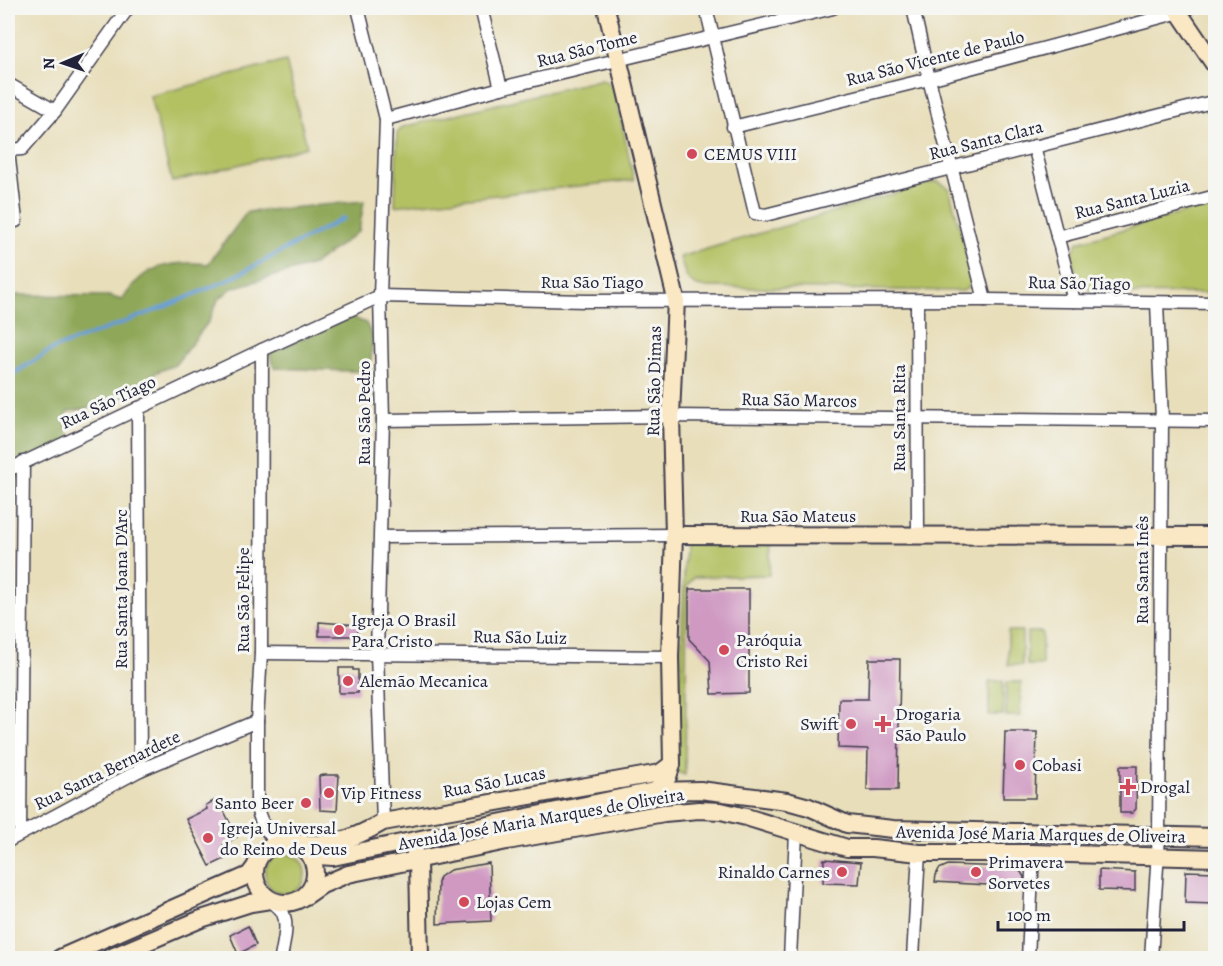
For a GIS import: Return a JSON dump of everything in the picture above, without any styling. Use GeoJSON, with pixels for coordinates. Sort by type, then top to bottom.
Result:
{"type":"FeatureCollection","features":[{"type":"Feature","properties":{"kind":"main road","name":"Rua São Dimas"},"geometry":{"type":"LineString","coordinates":[[606,8],[676,299],[672,416],[674,534],[670,657],[672,764]]}},
{"type":"Feature","properties":{"kind":"main road"},"geometry":{"type":"LineString","coordinates":[[1178,10],[1215,68]]}},
{"type":"Feature","properties":{"kind":"main road","name":"Rua São Mateus"},"geometry":{"type":"LineString","coordinates":[[674,534],[1215,536]]}},
{"type":"Feature","properties":{"kind":"main road"},"geometry":{"type":"LineString","coordinates":[[672,764],[680,780],[700,790]]}},
{"type":"Feature","properties":{"kind":"main road"},"geometry":{"type":"LineString","coordinates":[[656,791],[668,777],[672,764]]}},
{"type":"Feature","properties":{"kind":"main road","name":"Rua São Lucas"},"geometry":{"type":"LineString","coordinates":[[290,844],[342,842],[383,822],[660,773],[672,764]]}},
{"type":"Feature","properties":{"kind":"main road","name":"Avenida José Maria Marques de Oliveira"},"geometry":{"type":"LineString","coordinates":[[290,844],[328,858],[656,791],[700,790],[787,801],[808,807],[847,824],[914,830],[1215,837]]}},
{"type":"Feature","properties":{"kind":"main road","name":"Avenida José Maria Marques de Oliveira"},"geometry":{"type":"LineString","coordinates":[[306,896],[322,885],[348,874],[507,841],[652,815],[699,810],[721,811],[746,817],[847,848],[873,848],[919,853],[1033,853],[1215,858]]}},
{"type":"Feature","properties":{"kind":"main road"},"geometry":{"type":"LineString","coordinates":[[796,833],[802,820],[809,817],[847,824]]}},
{"type":"Feature","properties":{"kind":"main road"},"geometry":{"type":"LineString","coordinates":[[873,848],[885,845],[919,844],[919,837],[914,830]]}},
{"type":"Feature","properties":{"kind":"main road"},"geometry":{"type":"LineString","coordinates":[[397,843],[410,846],[418,861],[420,958]]}},
{"type":"Feature","properties":{"kind":"main road"},"geometry":{"type":"LineString","coordinates":[[60,958],[249,875],[264,850],[290,844],[314,862],[316,870],[314,882],[306,896],[289,904],[270,900],[263,894],[257,886],[255,867]]}},
{"type":"Feature","properties":{"kind":"main road"},"geometry":{"type":"LineString","coordinates":[[109,958],[201,919],[251,903],[270,900]]}},
{"type":"Feature","properties":{"kind":"street"},"geometry":{"type":"LineString","coordinates":[[16,221],[8,150],[22,149],[55,111],[128,8]]}},
{"type":"Feature","properties":{"kind":"street","name":"Rua São Pedro"},"geometry":{"type":"LineString","coordinates":[[358,8],[386,119],[380,296],[383,420],[377,653],[383,822]]}},
{"type":"Feature","properties":{"kind":"street"},"geometry":{"type":"LineString","coordinates":[[481,8],[501,88]]}},
{"type":"Feature","properties":{"kind":"street"},"geometry":{"type":"LineString","coordinates":[[706,8],[733,127]]}},
{"type":"Feature","properties":{"kind":"street","name":"Rua São Tome"},"geometry":{"type":"LineString","coordinates":[[386,119],[804,11],[833,8]]}},
{"type":"Feature","properties":{"kind":"street"},"geometry":{"type":"LineString","coordinates":[[914,8],[929,79],[985,300]]}},
{"type":"Feature","properties":{"kind":"street","name":"Rua São Vicente de Paulo"},"geometry":{"type":"LineString","coordinates":[[733,127],[929,79],[1178,10]]}},
{"type":"Feature","properties":{"kind":"street"},"geometry":{"type":"LineString","coordinates":[[8,84],[55,111]]}},
{"type":"Feature","properties":{"kind":"street","name":"Rua Santa Clara"},"geometry":{"type":"LineString","coordinates":[[733,127],[755,213],[765,215],[1215,101]]}},
{"type":"Feature","properties":{"kind":"street"},"geometry":{"type":"LineString","coordinates":[[1034,146],[1074,301]]}},
{"type":"Feature","properties":{"kind":"street","name":"Rua Santa Luzia"},"geometry":{"type":"LineString","coordinates":[[1058,237],[1215,196]]}},
{"type":"Feature","properties":{"kind":"street","name":"Rua São Tiago"},"geometry":{"type":"LineString","coordinates":[[8,470],[380,296],[586,301],[676,299],[1215,303]]}},
{"type":"Feature","properties":{"kind":"street","name":"Rua Santa Rita"},"geometry":{"type":"LineString","coordinates":[[917,302],[918,535]]}},
{"type":"Feature","properties":{"kind":"street","name":"Rua Santa Inês"},"geometry":{"type":"LineString","coordinates":[[1150,958],[1159,836],[1162,420],[1157,303]]}},
{"type":"Feature","properties":{"kind":"street","name":"Rua São Felipe"},"geometry":{"type":"LineString","coordinates":[[261,350],[261,653],[257,721],[257,809],[260,820],[267,831],[290,844]]}},
{"type":"Feature","properties":{"kind":"street","name":"Rua Santa Joana D'Arc"},"geometry":{"type":"LineString","coordinates":[[138,408],[140,770]]}},
{"type":"Feature","properties":{"kind":"street","name":"Rua São Marcos"},"geometry":{"type":"LineString","coordinates":[[383,420],[672,416],[1215,421]]}},
{"type":"Feature","properties":{"kind":"street"},"geometry":{"type":"LineString","coordinates":[[20,834],[23,462]]}},
{"type":"Feature","properties":{"kind":"street","name":"Rua São Mateus"},"geometry":{"type":"LineString","coordinates":[[381,537],[674,534]]}},
{"type":"Feature","properties":{"kind":"street","name":"Rua São Luiz"},"geometry":{"type":"LineString","coordinates":[[261,653],[670,657]]}},
{"type":"Feature","properties":{"kind":"street","name":"Rua Santa Bernardete"},"geometry":{"type":"LineString","coordinates":[[8,841],[140,770],[257,721]]}},
{"type":"Feature","properties":{"kind":"street"},"geometry":{"type":"LineString","coordinates":[[790,958],[796,833]]}},
{"type":"Feature","properties":{"kind":"street"},"geometry":{"type":"LineString","coordinates":[[913,958],[919,853]]}},
{"type":"Feature","properties":{"kind":"street"},"geometry":{"type":"LineString","coordinates":[[1028,958],[1033,853]]}},
{"type":"Feature","properties":{"kind":"street"},"geometry":{"type":"LineString","coordinates":[[270,900],[281,910],[285,918],[281,958]]}},
{"type":"Feature","properties":{"kind":"green space"},"geometry":{"type":"Polygon","coordinates":[[[286,61],[307,147],[172,182],[150,96],[286,61]]]}},
{"type":"Feature","properties":{"kind":"green space"},"geometry":{"type":"Polygon","coordinates":[[[602,79],[614,87],[634,180],[395,206],[397,133],[403,127],[602,79]]]}},
{"type":"Feature","properties":{"kind":"green space"},"geometry":{"type":"Polygon","coordinates":[[[937,181],[949,188],[973,278],[970,286],[963,291],[701,287],[692,283],[684,272],[680,257],[937,181]]]}},
{"type":"Feature","properties":{"kind":"green space"},"geometry":{"type":"Polygon","coordinates":[[[364,201],[359,231],[313,265],[232,288],[218,300],[209,321],[175,365],[157,372],[126,396],[105,399],[88,408],[67,412],[67,432],[72,441],[56,457],[16,481],[8,481],[8,295],[109,296],[122,300],[141,277],[151,271],[167,265],[183,263],[208,264],[247,212],[364,201]]]}},
{"type":"Feature","properties":{"kind":"green space"},"geometry":{"type":"Polygon","coordinates":[[[1215,204],[1215,293],[1104,294],[1090,290],[1080,282],[1072,256],[1078,242],[1215,204]]]}},
{"type":"Feature","properties":{"kind":"green space"},"geometry":{"type":"Polygon","coordinates":[[[351,317],[366,323],[372,336],[371,372],[275,368],[269,353],[351,317]]]}},
{"type":"Feature","properties":{"kind":"green space"},"geometry":{"type":"Polygon","coordinates":[[[685,543],[771,543],[769,575],[694,577],[687,586],[685,775],[677,772],[685,543]]]}},
{"type":"Feature","properties":{"kind":"green space"},"geometry":{"type":"Polygon","coordinates":[[[1008,631],[1022,631],[1022,665],[1008,665],[1008,631]]]}},
{"type":"Feature","properties":{"kind":"green space"},"geometry":{"type":"Polygon","coordinates":[[[1027,632],[1042,632],[1042,665],[1027,665],[1027,632]]]}},
{"type":"Feature","properties":{"kind":"green space"},"geometry":{"type":"Polygon","coordinates":[[[989,681],[1003,681],[1003,715],[989,715],[989,681]]]}},
{"type":"Feature","properties":{"kind":"green space"},"geometry":{"type":"Polygon","coordinates":[[[1006,682],[1021,682],[1020,716],[1006,716],[1006,682]]]}},
{"type":"Feature","properties":{"kind":"green space"},"geometry":{"type":"Polygon","coordinates":[[[285,854],[299,860],[305,874],[299,888],[285,894],[271,888],[265,874],[271,860],[285,854]]]}},
{"type":"Feature","properties":{"kind":"building","name":"Paróquia Cristo Rei"},"geometry":{"type":"Polygon","coordinates":[[[689,589],[749,589],[749,693],[712,694],[710,661],[689,639],[689,589]]]}},
{"type":"Feature","properties":{"kind":"building","name":"Igreja O Brasil Para Cristo"},"geometry":{"type":"Polygon","coordinates":[[[319,622],[358,625],[358,636],[319,636],[319,622]]]}},
{"type":"Feature","properties":{"kind":"building","name":"Drogaria São Paulo"},"geometry":{"type":"Polygon","coordinates":[[[869,659],[900,659],[898,790],[867,790],[868,749],[838,748],[839,699],[868,699],[869,659]]]}},
{"type":"Feature","properties":{"kind":"building","name":"Alemão Mecanica"},"geometry":{"type":"Polygon","coordinates":[[[339,668],[358,670],[358,693],[339,693],[339,668]]]}},
{"type":"Feature","properties":{"kind":"building","name":"Cobasi"},"geometry":{"type":"Polygon","coordinates":[[[1005,732],[1037,732],[1035,798],[1003,798],[1005,732]]]}},
{"type":"Feature","properties":{"kind":"building","name":"Drogal"},"geometry":{"type":"Polygon","coordinates":[[[1120,766],[1137,766],[1136,809],[1132,813],[1120,813],[1120,766]]]}},
{"type":"Feature","properties":{"kind":"building","name":"Vip Fitness"},"geometry":{"type":"Polygon","coordinates":[[[339,775],[337,811],[320,810],[319,776],[339,775]]]}},
{"type":"Feature","properties":{"kind":"building","name":"Igreja Universal do Reino de Deus"},"geometry":{"type":"Polygon","coordinates":[[[218,799],[237,837],[223,845],[229,857],[210,866],[186,819],[207,809],[206,805],[218,799]]]}},
{"type":"Feature","properties":{"kind":"building","name":"Rinaldo Carnes"},"geometry":{"type":"Polygon","coordinates":[[[824,859],[861,862],[859,884],[823,883],[824,859]]]}},
{"type":"Feature","properties":{"kind":"building","name":"Lojas Cem"},"geometry":{"type":"Polygon","coordinates":[[[489,863],[491,921],[437,924],[440,877],[450,870],[489,863]]]}},
{"type":"Feature","properties":{"kind":"building"},"geometry":{"type":"Polygon","coordinates":[[[948,865],[1013,867],[1024,877],[1023,887],[935,882],[939,869],[948,865]]]}},
{"type":"Feature","properties":{"kind":"building"},"geometry":{"type":"Polygon","coordinates":[[[1099,870],[1135,872],[1135,891],[1099,890],[1099,870]]]}},
{"type":"Feature","properties":{"kind":"building"},"geometry":{"type":"Polygon","coordinates":[[[1186,871],[1215,872],[1215,904],[1185,903],[1186,871]]]}},
{"type":"Feature","properties":{"kind":"building"},"geometry":{"type":"Polygon","coordinates":[[[248,926],[256,945],[238,954],[230,935],[248,926]]]}},
{"type":"Feature","properties":{"kind":"waterway"},"geometry":{"type":"LineString","coordinates":[[8,377],[53,349],[162,308],[228,280],[344,218]]}},
{"type":"Feature","properties":{"kind":"place","name":"CEMUS VIII"},"geometry":{"type":"Point","coordinates":[692,154]}},
{"type":"Feature","properties":{"kind":"place","name":"Igreja O Brasil Para Cristo"},"geometry":{"type":"Point","coordinates":[339,630]}},
{"type":"Feature","properties":{"kind":"place","name":"Paróquia Cristo Rei"},"geometry":{"type":"Point","coordinates":[724,650]}},
{"type":"Feature","properties":{"kind":"place","name":"Alemão Mecanica"},"geometry":{"type":"Point","coordinates":[348,681]}},
{"type":"Feature","properties":{"kind":"place","name":"Swift"},"geometry":{"type":"Point","coordinates":[851,724]}},
{"type":"Feature","properties":{"kind":"place","name":"Drogaria São Paulo"},"geometry":{"type":"Point","coordinates":[883,724]}},
{"type":"Feature","properties":{"kind":"place","name":"Cobasi"},"geometry":{"type":"Point","coordinates":[1020,765]}},
{"type":"Feature","properties":{"kind":"place","name":"Drogal"},"geometry":{"type":"Point","coordinates":[1128,787]}},
{"type":"Feature","properties":{"kind":"place","name":"Vip Fitness"},"geometry":{"type":"Point","coordinates":[329,793]}},
{"type":"Feature","properties":{"kind":"place","name":"Santo Beer"},"geometry":{"type":"Point","coordinates":[306,803]}},
{"type":"Feature","properties":{"kind":"place","name":"Igreja Universal do Reino de Deus"},"geometry":{"type":"Point","coordinates":[208,838]}},
{"type":"Feature","properties":{"kind":"place","name":"Rinaldo Carnes"},"geometry":{"type":"Point","coordinates":[842,872]}},
{"type":"Feature","properties":{"kind":"place","name":"Primavera Sorvetes"},"geometry":{"type":"Point","coordinates":[976,872]}},
{"type":"Feature","properties":{"kind":"place","name":"Lojas Cem"},"geometry":{"type":"Point","coordinates":[464,902]}}]}
